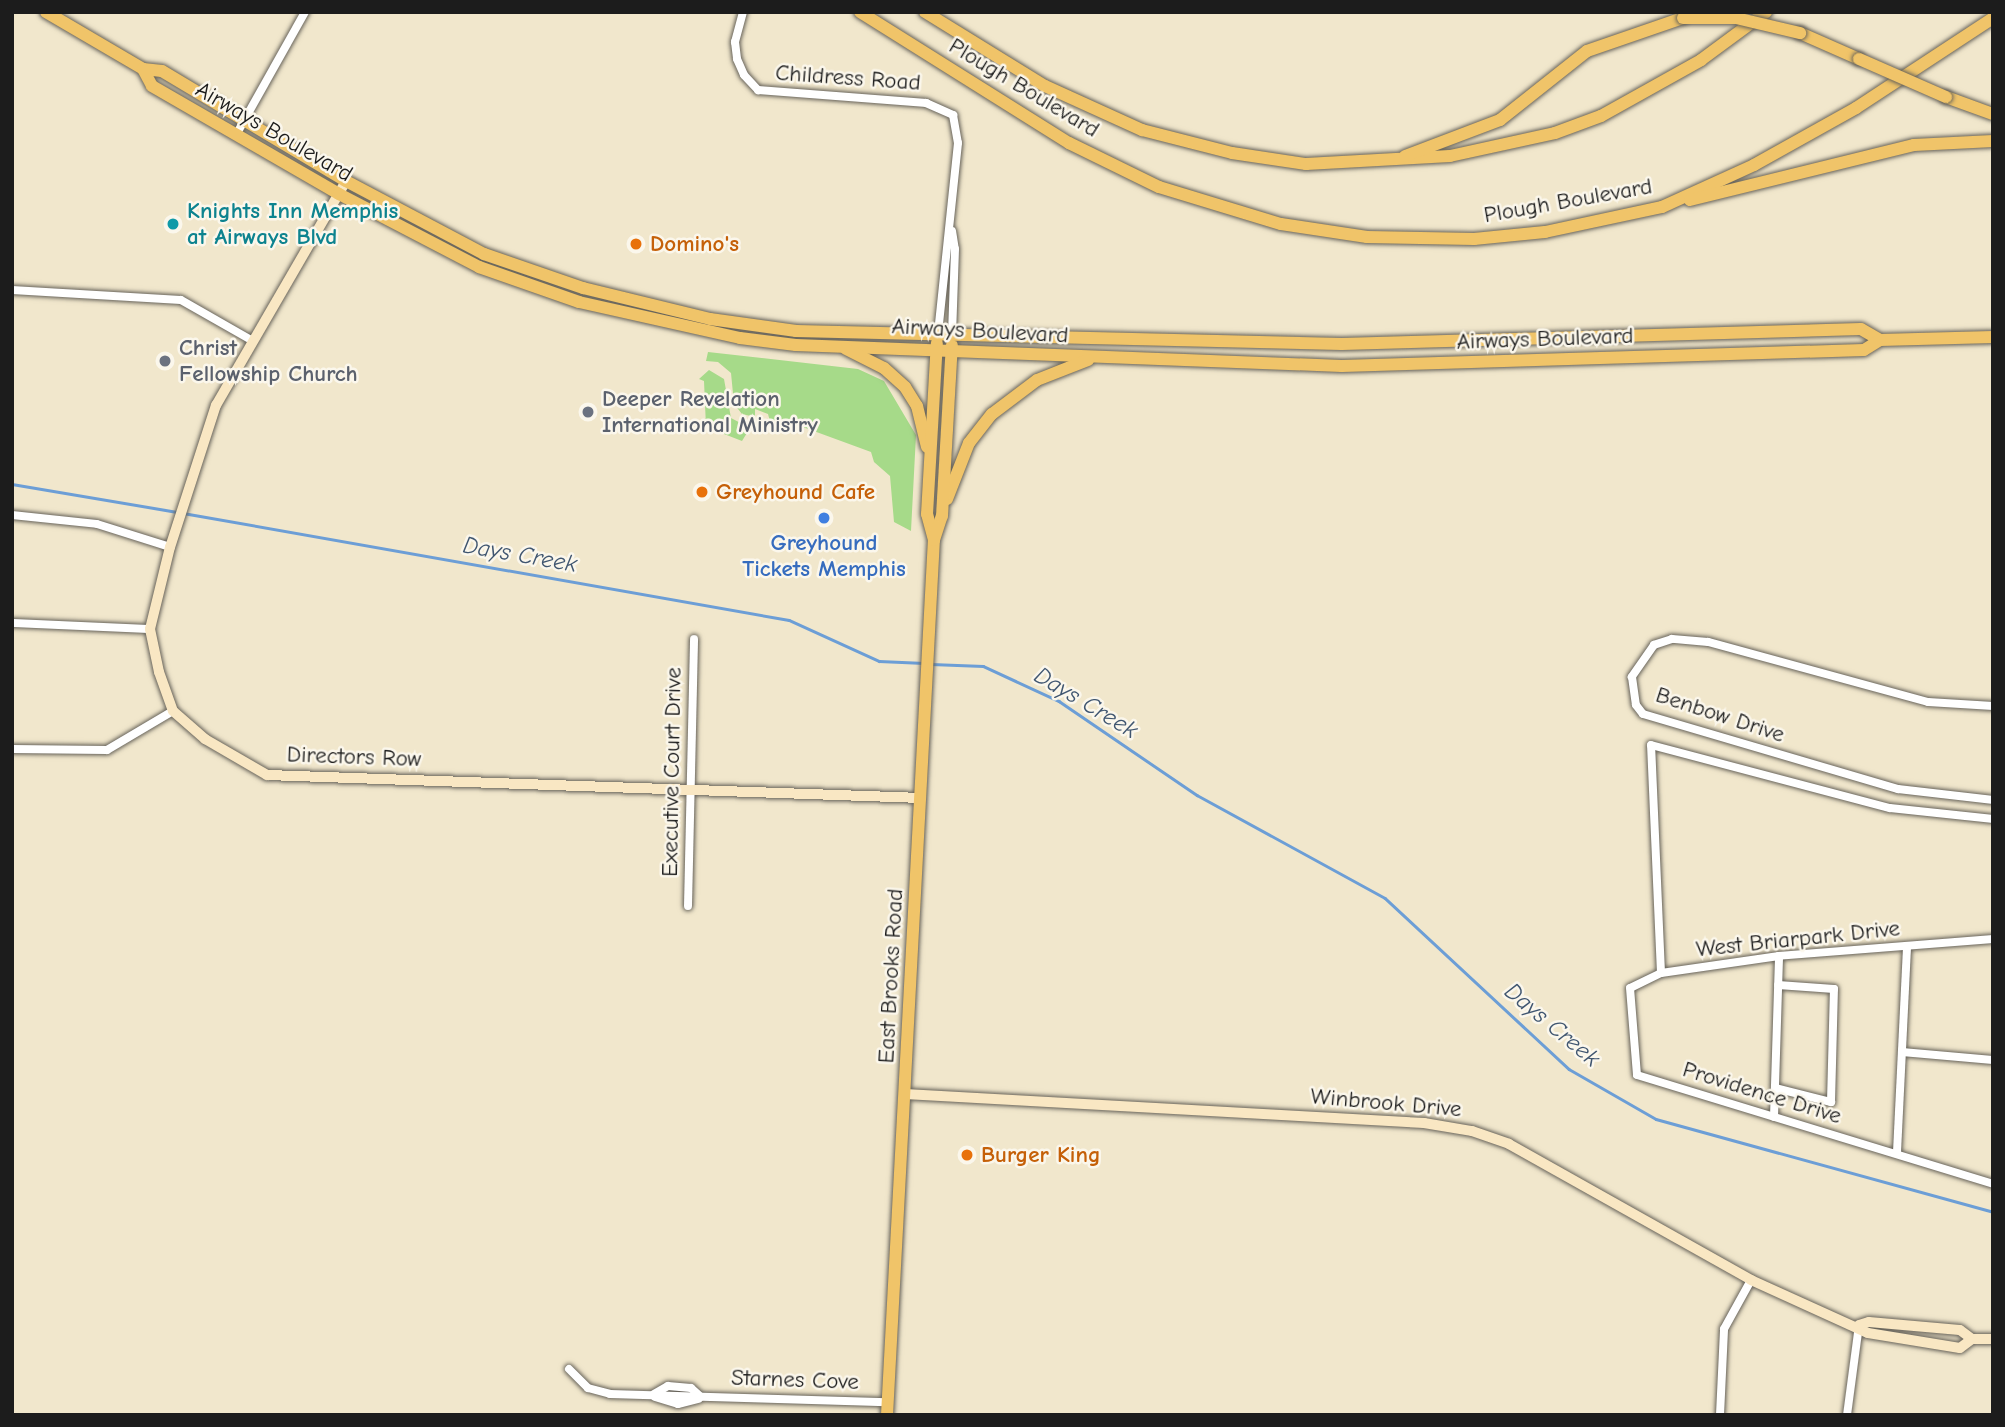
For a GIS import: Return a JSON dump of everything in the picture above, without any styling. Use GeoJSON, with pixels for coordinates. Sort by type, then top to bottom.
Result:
{"type":"FeatureCollection","features":[{"type":"Feature","properties":{"kind":"main road","name":"Airways Boulevard"},"geometry":{"type":"LineString","coordinates":[[46,12],[143,69],[162,71],[346,181],[484,254],[583,288],[678,313],[782,329],[1342,344],[1861,329],[1880,340]]}},
{"type":"Feature","properties":{"kind":"main road","name":"Plough Boulevard"},"geometry":{"type":"LineString","coordinates":[[860,12],[1069,143],[1159,187],[1281,224],[1367,237],[1474,239],[1545,232],[1662,207],[1754,165],[1856,108],[1993,18]]}},
{"type":"Feature","properties":{"kind":"main road","name":"Plough Boulevard"},"geometry":{"type":"LineString","coordinates":[[925,12],[1045,86],[1142,130],[1232,153],[1306,164],[1388,162],[1510,146],[1601,116],[1701,60],[1766,12]]}},
{"type":"Feature","properties":{"kind":"main road"},"geometry":{"type":"LineString","coordinates":[[1388,162],[1500,120],[1587,51],[1683,18],[1736,18],[1800,33],[1946,97],[1993,114]]}},
{"type":"Feature","properties":{"kind":"main road","name":"Airways Boulevard"},"geometry":{"type":"LineString","coordinates":[[143,69],[152,86],[339,194],[479,267],[579,302],[674,327],[780,343],[1342,366],[1864,350],[1880,340],[1993,337]]}},
{"type":"Feature","properties":{"kind":"main road"},"geometry":{"type":"LineString","coordinates":[[1662,207],[1914,145],[1993,141]]}},
{"type":"Feature","properties":{"kind":"main road"},"geometry":{"type":"LineString","coordinates":[[780,343],[782,329]]}},
{"type":"Feature","properties":{"kind":"main road","name":"East Brooks Road"},"geometry":{"type":"LineString","coordinates":[[934,540],[927,514],[938,333]]}},
{"type":"Feature","properties":{"kind":"main road","name":"East Brooks Road"},"geometry":{"type":"LineString","coordinates":[[887,1409],[934,540],[942,516],[952,334]]}},
{"type":"Feature","properties":{"kind":"main road"},"geometry":{"type":"LineString","coordinates":[[840,346],[884,368],[905,387],[921,417],[929,457]]}},
{"type":"Feature","properties":{"kind":"main road"},"geometry":{"type":"LineString","coordinates":[[942,516],[960,461],[992,414],[1037,380],[1097,358]]}},
{"type":"Feature","properties":{"kind":"street"},"geometry":{"type":"LineString","coordinates":[[236,135],[305,12]]}},
{"type":"Feature","properties":{"kind":"street","name":"Childress Road"},"geometry":{"type":"LineString","coordinates":[[743,12],[735,42],[744,75],[758,90],[775,94],[912,101],[934,105],[953,115]]}},
{"type":"Feature","properties":{"kind":"street","name":"East Brooks Road"},"geometry":{"type":"LineString","coordinates":[[952,334],[955,249],[952,231],[958,134],[953,115]]}},
{"type":"Feature","properties":{"kind":"street","name":"Directors Row"},"geometry":{"type":"LineString","coordinates":[[346,181],[251,340],[216,405],[170,547],[150,629],[159,672],[173,711],[205,739],[267,775],[921,798]]}},
{"type":"Feature","properties":{"kind":"street","name":"East Brooks Road"},"geometry":{"type":"LineString","coordinates":[[938,333],[945,249],[952,231]]}},
{"type":"Feature","properties":{"kind":"street"},"geometry":{"type":"LineString","coordinates":[[12,290],[181,300],[251,340]]}},
{"type":"Feature","properties":{"kind":"street"},"geometry":{"type":"LineString","coordinates":[[12,516],[97,524],[170,547]]}},
{"type":"Feature","properties":{"kind":"street"},"geometry":{"type":"LineString","coordinates":[[12,623],[150,629]]}},
{"type":"Feature","properties":{"kind":"street","name":"Executive Court Drive"},"geometry":{"type":"LineString","coordinates":[[688,906],[693,789],[694,639]]}},
{"type":"Feature","properties":{"kind":"street","name":"Benbow Drive"},"geometry":{"type":"LineString","coordinates":[[1993,706],[1928,702],[1708,642],[1672,639],[1654,645],[1632,677],[1636,705],[1643,714],[1898,789],[1993,800]]}},
{"type":"Feature","properties":{"kind":"street"},"geometry":{"type":"LineString","coordinates":[[12,750],[107,750],[173,711]]}},
{"type":"Feature","properties":{"kind":"street"},"geometry":{"type":"LineString","coordinates":[[1661,973],[1651,745],[1889,808],[1993,819]]}},
{"type":"Feature","properties":{"kind":"street","name":"West Briarpark Drive"},"geometry":{"type":"LineString","coordinates":[[1661,973],[1779,956],[1993,939]]}},
{"type":"Feature","properties":{"kind":"street"},"geometry":{"type":"LineString","coordinates":[[1897,1152],[1907,947]]}},
{"type":"Feature","properties":{"kind":"street"},"geometry":{"type":"LineString","coordinates":[[1774,1118],[1779,956]]}},
{"type":"Feature","properties":{"kind":"street","name":"Providence Drive"},"geometry":{"type":"LineString","coordinates":[[1661,973],[1630,988],[1637,1075],[1774,1118],[1897,1152],[1993,1184]]}},
{"type":"Feature","properties":{"kind":"street"},"geometry":{"type":"LineString","coordinates":[[1775,1088],[1831,1102],[1834,989],[1778,985]]}},
{"type":"Feature","properties":{"kind":"street"},"geometry":{"type":"LineString","coordinates":[[1902,1052],[1993,1060]]}},
{"type":"Feature","properties":{"kind":"street","name":"Winbrook Drive"},"geometry":{"type":"LineString","coordinates":[[905,1094],[1424,1123],[1472,1131],[1508,1144],[1751,1280],[1888,1338],[1960,1348],[1972,1339],[1993,1339]]}},
{"type":"Feature","properties":{"kind":"street"},"geometry":{"type":"LineString","coordinates":[[1720,1415],[1724,1329],[1751,1280]]}},
{"type":"Feature","properties":{"kind":"street","name":"Winbrook Drive"},"geometry":{"type":"LineString","coordinates":[[1859,1325],[1869,1322],[1960,1330],[1972,1339]]}},
{"type":"Feature","properties":{"kind":"street"},"geometry":{"type":"LineString","coordinates":[[1847,1415],[1859,1325]]}},
{"type":"Feature","properties":{"kind":"street","name":"Starnes Cove"},"geometry":{"type":"LineString","coordinates":[[569,1370],[599,1393],[652,1396],[678,1404],[701,1397],[887,1409]]}},
{"type":"Feature","properties":{"kind":"street","name":"Starnes Cove"},"geometry":{"type":"LineString","coordinates":[[652,1396],[668,1386],[691,1388],[701,1397]]}},
{"type":"Feature","properties":{"kind":"green space"},"geometry":{"type":"Polygon","coordinates":[[[708,352],[858,369],[884,381],[916,435],[911,531],[894,522],[890,476],[874,462],[871,452],[781,419],[779,427],[771,425],[768,414],[755,409],[755,417],[742,414],[734,404],[731,373],[718,362],[706,361],[708,352]]]}},
{"type":"Feature","properties":{"kind":"green space"},"geometry":{"type":"Polygon","coordinates":[[[709,370],[724,379],[731,418],[750,428],[742,441],[706,427],[704,381],[699,379],[709,370]]]}},
{"type":"Feature","properties":{"kind":"waterway","name":"Days Creek"},"geometry":{"type":"LineString","coordinates":[[12,484],[177,512]]}},
{"type":"Feature","properties":{"kind":"waterway","name":"Days Creek"},"geometry":{"type":"LineString","coordinates":[[183,513],[789,620],[879,661],[924,663]]}},
{"type":"Feature","properties":{"kind":"waterway","name":"Days Creek"},"geometry":{"type":"LineString","coordinates":[[931,664],[983,666],[1059,701],[1197,795],[1385,898],[1569,1069],[1656,1119],[1993,1212]]}},
{"type":"Feature","properties":{"kind":"place","name":"Knights Inn Memphis at Airways Blvd"},"geometry":{"type":"Point","coordinates":[173,224]}},
{"type":"Feature","properties":{"kind":"place","name":"Domino's"},"geometry":{"type":"Point","coordinates":[636,244]}},
{"type":"Feature","properties":{"kind":"place","name":"Christ Fellowship Church"},"geometry":{"type":"Point","coordinates":[165,361]}},
{"type":"Feature","properties":{"kind":"place","name":"Deeper Revelation International Ministry"},"geometry":{"type":"Point","coordinates":[588,412]}},
{"type":"Feature","properties":{"kind":"place","name":"Greyhound Cafe"},"geometry":{"type":"Point","coordinates":[702,492]}},
{"type":"Feature","properties":{"kind":"place","name":"Greyhound Tickets Memphis"},"geometry":{"type":"Point","coordinates":[824,518]}},
{"type":"Feature","properties":{"kind":"place","name":"Burger King"},"geometry":{"type":"Point","coordinates":[967,1155]}}]}
